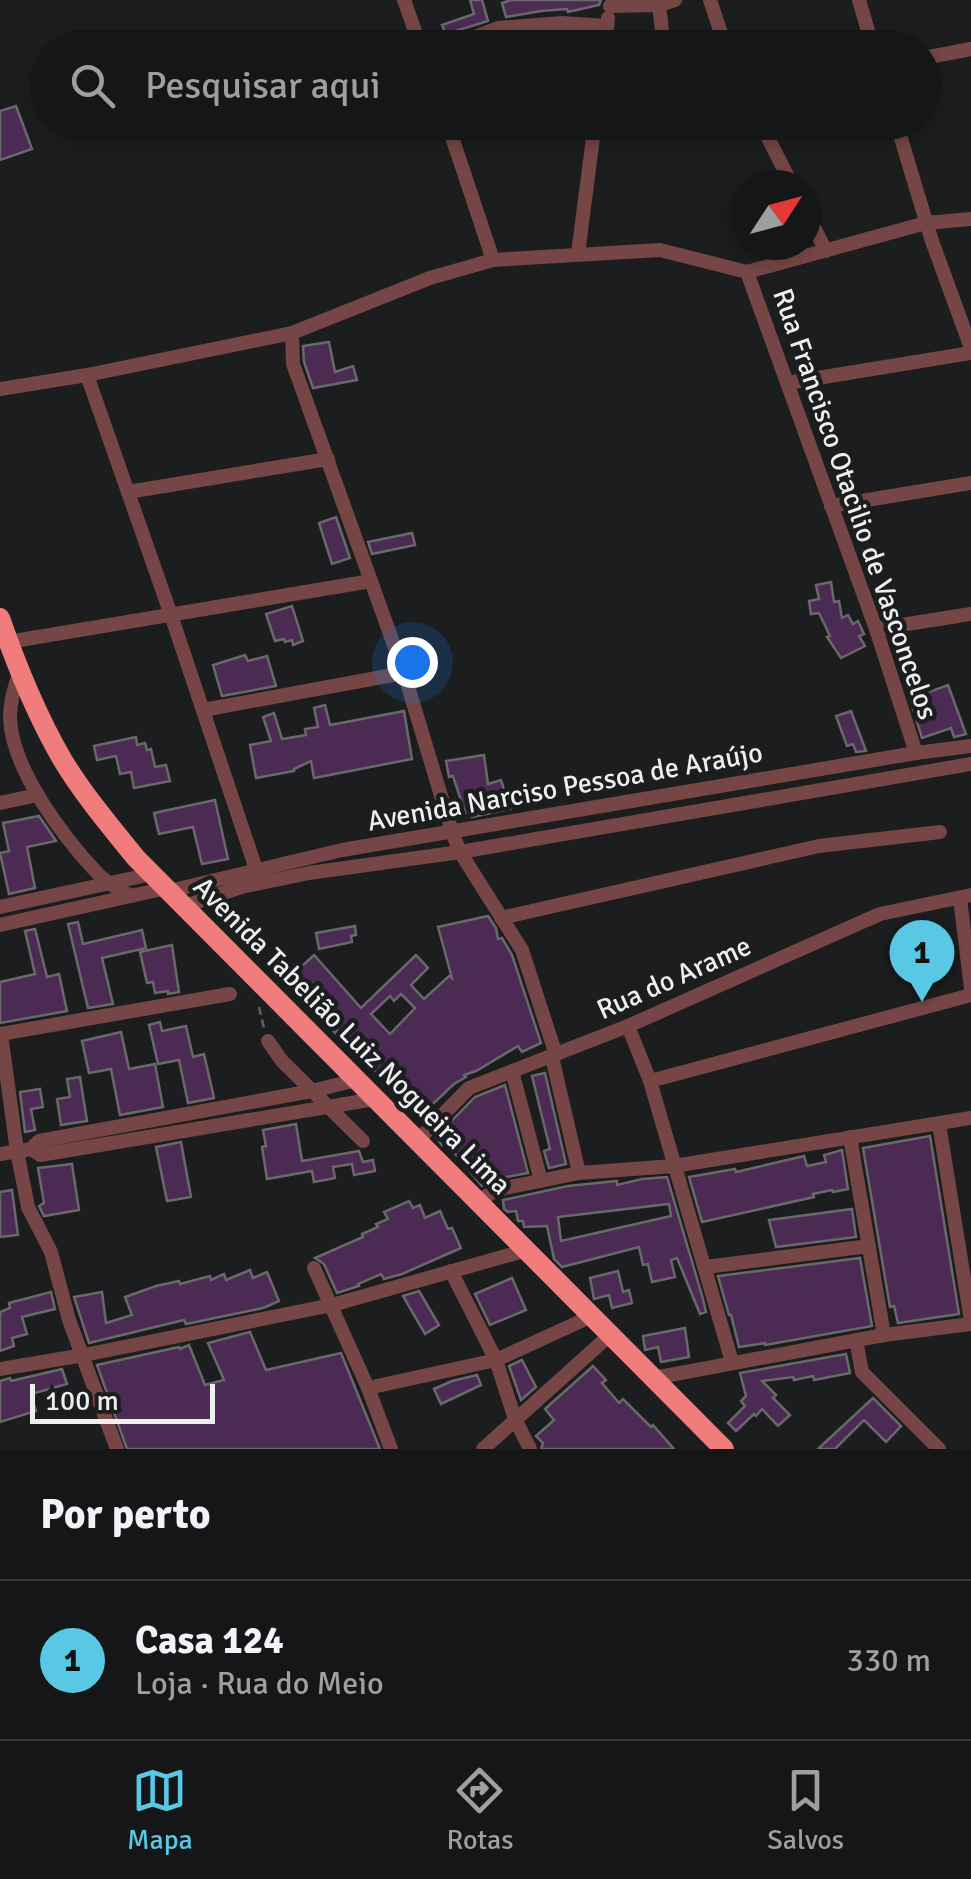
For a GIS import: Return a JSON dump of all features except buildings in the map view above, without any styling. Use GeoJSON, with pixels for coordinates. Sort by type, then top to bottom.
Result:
{"type":"FeatureCollection","features":[{"type":"Feature","properties":{"kind":"highway","name":"Avenida Tabelião Luiz Nogueira Lima"},"geometry":{"type":"LineString","coordinates":[[0,618],[33,704],[63,761],[97,811],[163,884],[654,1378],[713,1445]]}},
{"type":"Feature","properties":{"kind":"street"},"geometry":{"type":"LineString","coordinates":[[404,0],[414,30]]}},
{"type":"Feature","properties":{"kind":"street"},"geometry":{"type":"LineString","coordinates":[[607,30],[610,3],[660,5],[675,0]]}},
{"type":"Feature","properties":{"kind":"street"},"geometry":{"type":"LineString","coordinates":[[710,0],[720,30]]}},
{"type":"Feature","properties":{"kind":"street"},"geometry":{"type":"LineString","coordinates":[[859,0],[868,30]]}},
{"type":"Feature","properties":{"kind":"street"},"geometry":{"type":"LineString","coordinates":[[660,5],[662,30]]}},
{"type":"Feature","properties":{"kind":"street"},"geometry":{"type":"LineString","coordinates":[[493,30],[562,22],[608,26]]}},
{"type":"Feature","properties":{"kind":"street"},"geometry":{"type":"LineString","coordinates":[[941,55],[971,49]]}},
{"type":"Feature","properties":{"kind":"street"},"geometry":{"type":"LineString","coordinates":[[453,140],[493,260]]}},
{"type":"Feature","properties":{"kind":"street"},"geometry":{"type":"LineString","coordinates":[[578,254],[594,140]]}},
{"type":"Feature","properties":{"kind":"street"},"geometry":{"type":"LineString","coordinates":[[769,140],[784,170]]}},
{"type":"Feature","properties":{"kind":"street"},"geometry":{"type":"LineString","coordinates":[[787,384],[971,350],[901,140]]}},
{"type":"Feature","properties":{"kind":"street"},"geometry":{"type":"LineString","coordinates":[[0,390],[292,333],[430,278],[493,260],[660,250],[746,272],[926,223],[971,219]]}},
{"type":"Feature","properties":{"kind":"street"},"geometry":{"type":"LineString","coordinates":[[821,241],[826,251]]}},
{"type":"Feature","properties":{"kind":"street","name":"Rua Francisco Otacilio de Vasconcelos"},"geometry":{"type":"LineString","coordinates":[[746,272],[876,629],[916,753]]}},
{"type":"Feature","properties":{"kind":"street"},"geometry":{"type":"LineString","coordinates":[[292,333],[293,364],[404,673],[452,832],[460,852],[522,950],[554,1056],[579,1173]]}},
{"type":"Feature","properties":{"kind":"street"},"geometry":{"type":"LineString","coordinates":[[87,375],[256,869]]}},
{"type":"Feature","properties":{"kind":"street"},"geometry":{"type":"LineString","coordinates":[[128,492],[328,459]]}},
{"type":"Feature","properties":{"kind":"street"},"geometry":{"type":"LineString","coordinates":[[831,506],[971,484]]}},
{"type":"Feature","properties":{"kind":"street"},"geometry":{"type":"LineString","coordinates":[[8,642],[371,582]]}},
{"type":"Feature","properties":{"kind":"street"},"geometry":{"type":"LineString","coordinates":[[876,629],[971,614]]}},
{"type":"Feature","properties":{"kind":"street"},"geometry":{"type":"LineString","coordinates":[[20,672],[11,695],[10,721],[19,761],[38,796],[82,854],[100,875],[132,896]]}},
{"type":"Feature","properties":{"kind":"street"},"geometry":{"type":"LineString","coordinates":[[203,710],[404,673]]}},
{"type":"Feature","properties":{"kind":"street","name":"Avenida Narciso Pessoa de Araújo"},"geometry":{"type":"LineString","coordinates":[[163,884],[342,850],[971,746]]}},
{"type":"Feature","properties":{"kind":"street","name":"Avenida Narciso Pessoa de Araújo"},"geometry":{"type":"LineString","coordinates":[[185,906],[260,882],[460,852],[971,764]]}},
{"type":"Feature","properties":{"kind":"street"},"geometry":{"type":"LineString","coordinates":[[0,803],[38,796]]}},
{"type":"Feature","properties":{"kind":"street"},"geometry":{"type":"LineString","coordinates":[[502,918],[819,846],[940,832]]}},
{"type":"Feature","properties":{"kind":"street"},"geometry":{"type":"LineString","coordinates":[[0,906],[111,883],[163,884]]}},
{"type":"Feature","properties":{"kind":"street"},"geometry":{"type":"LineString","coordinates":[[0,925],[132,896],[163,884]]}},
{"type":"Feature","properties":{"kind":"street"},"geometry":{"type":"LineString","coordinates":[[650,1081],[971,992],[965,896]]}},
{"type":"Feature","properties":{"kind":"street","name":"Rua do Arame"},"geometry":{"type":"LineString","coordinates":[[417,1141],[468,1088],[628,1026],[880,914],[965,896]]}},
{"type":"Feature","properties":{"kind":"street"},"geometry":{"type":"LineString","coordinates":[[117,1449],[69,1320],[52,1252],[28,1207],[24,1150],[0,1034],[230,994]]}},
{"type":"Feature","properties":{"kind":"street"},"geometry":{"type":"LineString","coordinates":[[628,1026],[650,1081],[732,1362]]}},
{"type":"Feature","properties":{"kind":"street"},"geometry":{"type":"LineString","coordinates":[[268,1041],[282,1061],[362,1141]]}},
{"type":"Feature","properties":{"kind":"street"},"geometry":{"type":"LineString","coordinates":[[512,1071],[541,1180]]}},
{"type":"Feature","properties":{"kind":"street"},"geometry":{"type":"LineString","coordinates":[[0,1154],[24,1150],[39,1141],[312,1092],[356,1080]]}},
{"type":"Feature","properties":{"kind":"street"},"geometry":{"type":"LineString","coordinates":[[24,1150],[40,1155],[375,1099]]}},
{"type":"Feature","properties":{"kind":"street"},"geometry":{"type":"LineString","coordinates":[[477,1202],[491,1192],[579,1173],[674,1166],[971,1118]]}},
{"type":"Feature","properties":{"kind":"street"},"geometry":{"type":"LineString","coordinates":[[654,1378],[884,1335],[971,1323],[939,1124]]}},
{"type":"Feature","properties":{"kind":"street"},"geometry":{"type":"LineString","coordinates":[[850,1137],[884,1335]]}},
{"type":"Feature","properties":{"kind":"street"},"geometry":{"type":"LineString","coordinates":[[706,1267],[869,1246]]}},
{"type":"Feature","properties":{"kind":"street"},"geometry":{"type":"LineString","coordinates":[[0,1368],[332,1305],[526,1250]]}},
{"type":"Feature","properties":{"kind":"street"},"geometry":{"type":"LineString","coordinates":[[314,1268],[392,1449]]}},
{"type":"Feature","properties":{"kind":"street"},"geometry":{"type":"LineString","coordinates":[[451,1271],[496,1360],[530,1449]]}},
{"type":"Feature","properties":{"kind":"street"},"geometry":{"type":"LineString","coordinates":[[368,1388],[496,1360],[592,1316]]}},
{"type":"Feature","properties":{"kind":"street"},"geometry":{"type":"LineString","coordinates":[[483,1449],[611,1334]]}},
{"type":"Feature","properties":{"kind":"street"},"geometry":{"type":"LineString","coordinates":[[856,1340],[862,1372],[938,1449]]}},
{"type":"Feature","properties":{"kind":"path"},"geometry":{"type":"LineString","coordinates":[[258,980],[268,1041]]}},
{"type":"Feature","properties":{"kind":"place","name":"Casa 124"},"geometry":{"type":"Point","coordinates":[922,1002]}}]}
